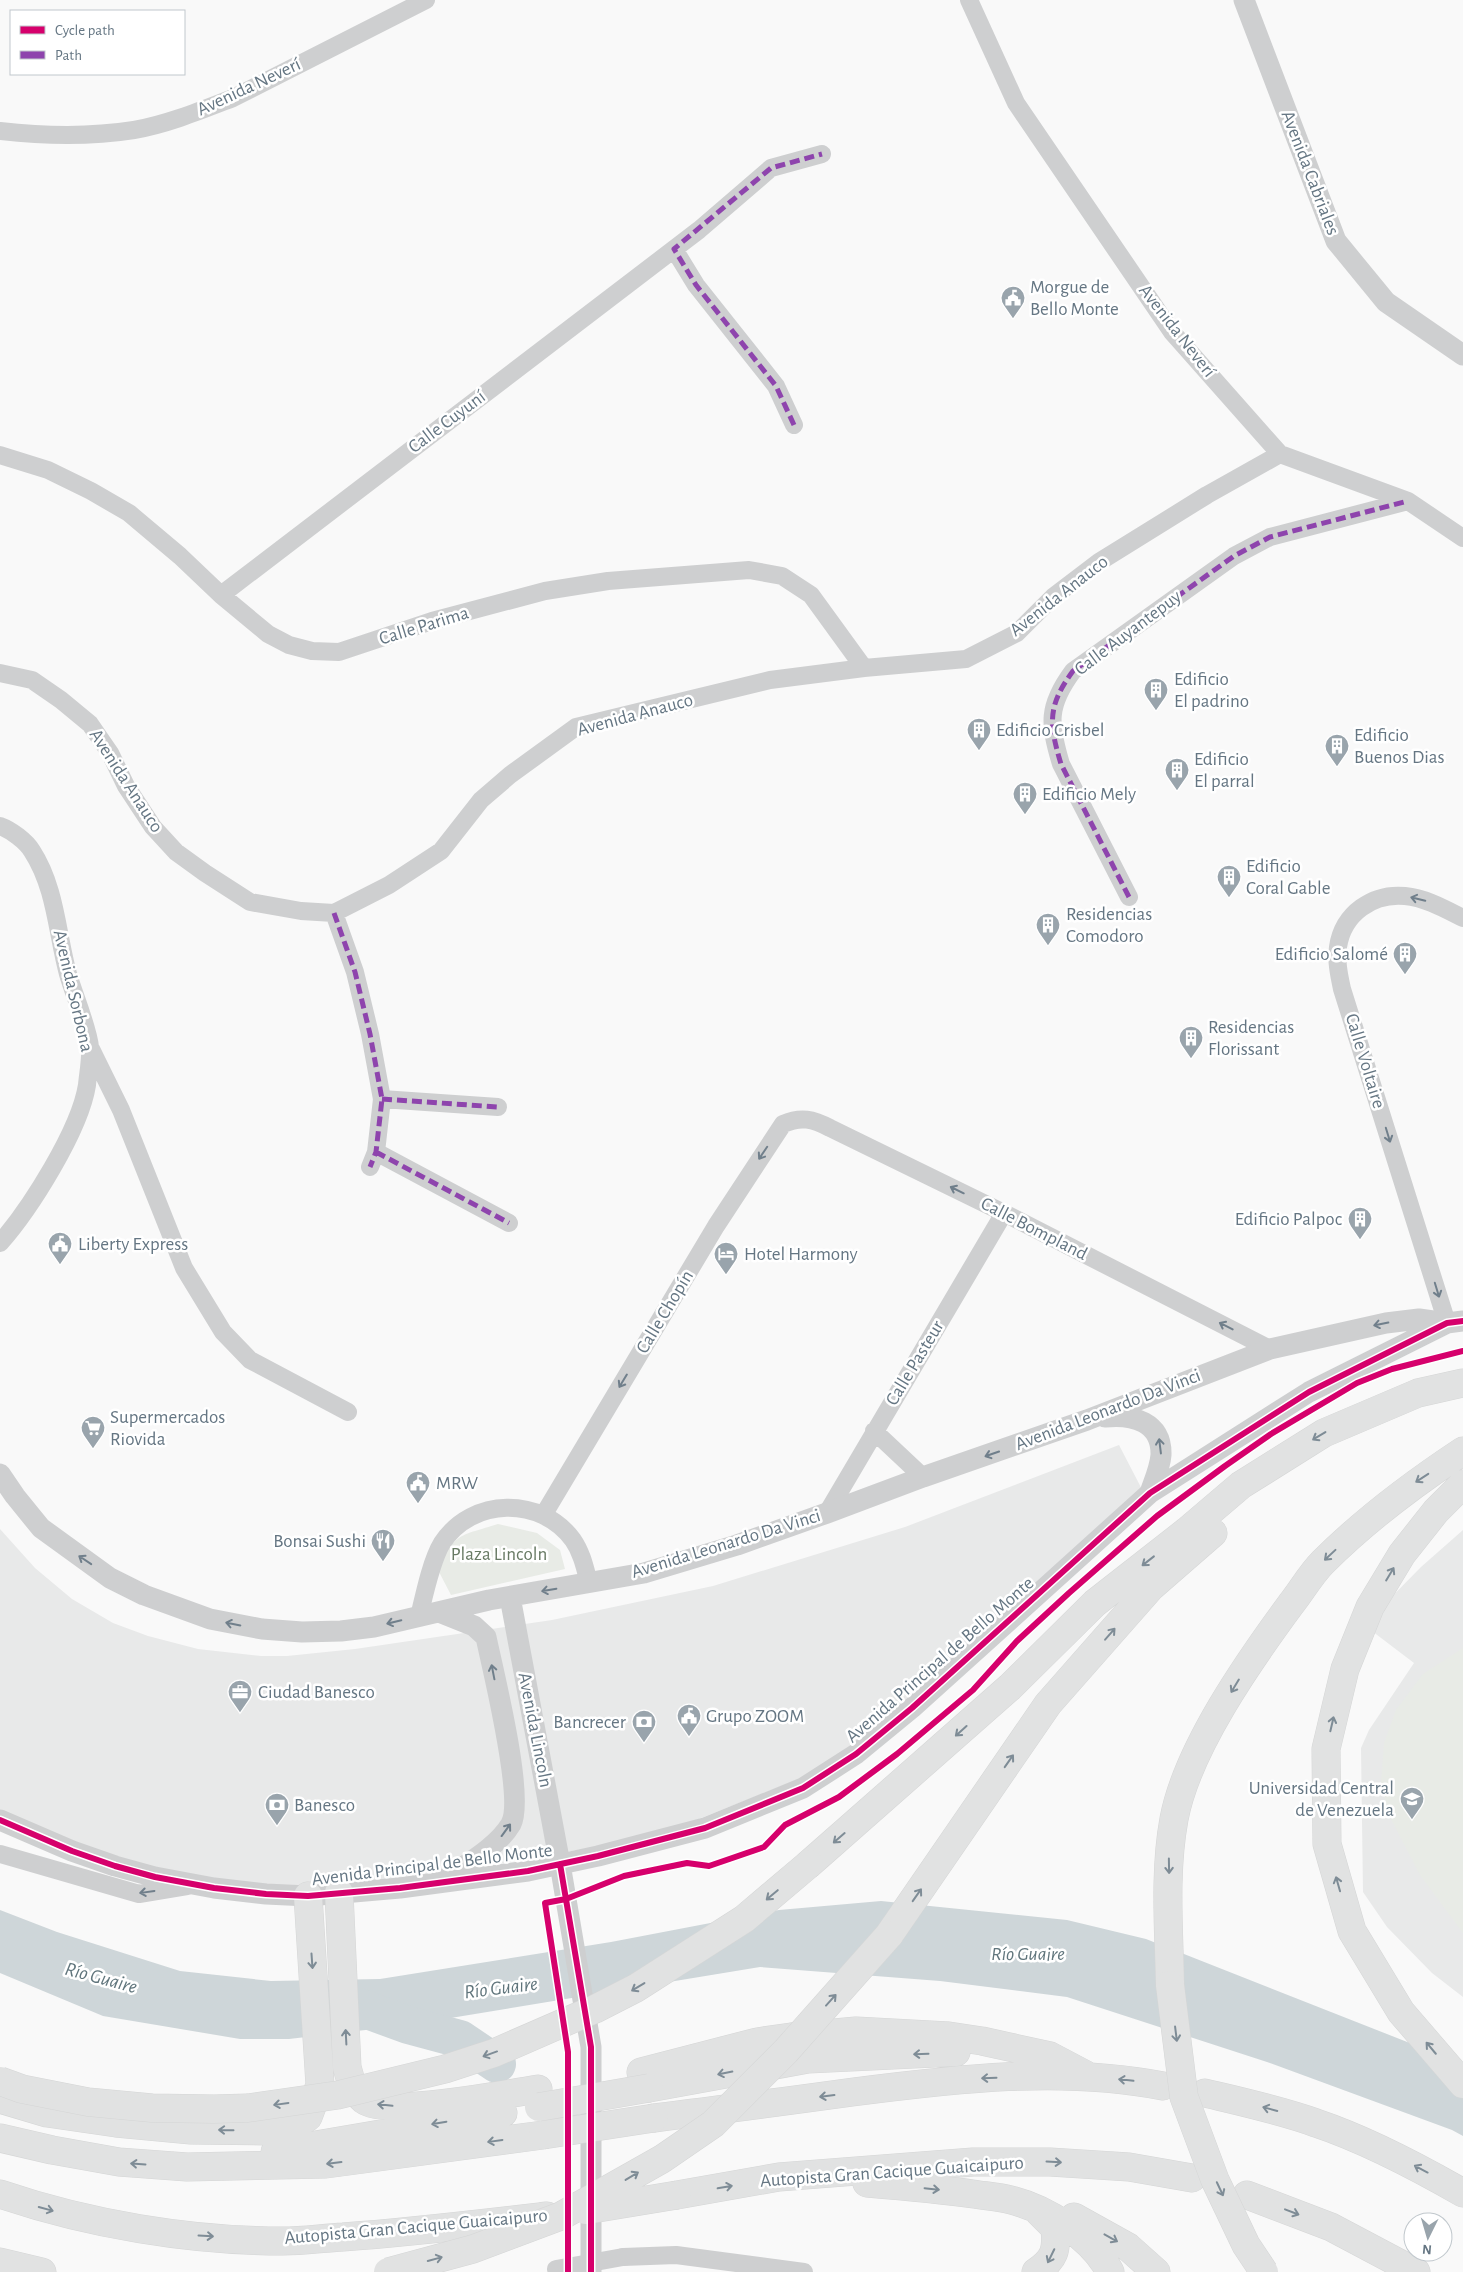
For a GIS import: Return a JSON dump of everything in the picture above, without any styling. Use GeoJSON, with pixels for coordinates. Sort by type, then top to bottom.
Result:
{"type":"FeatureCollection","features":[{"type":"Feature","properties":{"kind":"highway"},"geometry":{"type":"LineString","coordinates":[[0,2081],[22,2089],[88,2102],[152,2108],[248,2108],[338,2095],[394,2083],[445,2069],[494,2053],[595,2010],[636,1988],[744,1919],[1010,1687],[1095,1603],[1187,1531],[1241,1485],[1324,1433],[1418,1393],[1463,1383]]}},
{"type":"Feature","properties":{"kind":"highway"},"geometry":{"type":"LineString","coordinates":[[388,2272],[473,2249],[561,2216],[662,2159],[713,2124],[786,2051],[889,1935],[1048,1704],[1151,1587],[1260,1492],[1392,1416],[1463,1396]]}},
{"type":"Feature","properties":{"kind":"highway"},"geometry":{"type":"LineString","coordinates":[[1264,2272],[1246,2245],[1216,2180],[1184,2097],[1170,1986],[1168,1856],[1174,1817],[1188,1773],[1213,1723],[1255,1656],[1322,1564],[1366,1522],[1408,1489],[1463,1452]]}},
{"type":"Feature","properties":{"kind":"highway"},"geometry":{"type":"LineString","coordinates":[[1463,1484],[1436,1512],[1402,1554],[1370,1607],[1345,1669],[1326,1749],[1327,1844],[1352,1931],[1401,2012],[1463,2084]]}},
{"type":"Feature","properties":{"kind":"highway"},"geometry":{"type":"LineString","coordinates":[[339,1900],[347,2067],[352,2086],[364,2101],[381,2106],[415,2107],[538,2098]]}},
{"type":"Feature","properties":{"kind":"highway"},"geometry":{"type":"LineString","coordinates":[[0,2099],[47,2113],[116,2123],[191,2130],[266,2131],[299,2123],[308,2117],[320,2085],[308,1904]]}},
{"type":"Feature","properties":{"kind":"highway"},"geometry":{"type":"LineString","coordinates":[[187,2167],[538,2098],[645,2080],[757,2042],[791,2037],[856,2031],[949,2036],[982,2041],[1050,2056],[1090,2077]]}},
{"type":"Feature","properties":{"kind":"highway"},"geometry":{"type":"LineString","coordinates":[[0,2138],[119,2162],[187,2167],[326,2164],[654,2118],[969,2079],[1090,2077],[1129,2080],[1162,2086]]}},
{"type":"Feature","properties":{"kind":"highway"},"geometry":{"type":"LineString","coordinates":[[1206,2093],[1285,2113],[1343,2132],[1403,2160],[1463,2193]]}},
{"type":"Feature","properties":{"kind":"highway","name":"Autopista Gran Cacique Guaicaipuro"},"geometry":{"type":"LineString","coordinates":[[0,2194],[44,2209],[105,2223],[196,2236],[283,2241],[396,2233],[547,2216],[778,2177],[973,2162],[1050,2162],[1129,2167],[1192,2178]]}},
{"type":"Feature","properties":{"kind":"highway"},"geometry":{"type":"LineString","coordinates":[[778,2177],[952,2191],[1010,2199],[1034,2208],[1075,2218],[1128,2247],[1156,2272]]}},
{"type":"Feature","properties":{"kind":"highway"},"geometry":{"type":"LineString","coordinates":[[1247,2195],[1331,2227],[1416,2272]]}},
{"type":"Feature","properties":{"kind":"highway"},"geometry":{"type":"LineString","coordinates":[[1034,2208],[1055,2228],[1056,2240],[1052,2258],[1036,2272]]}},
{"type":"Feature","properties":{"kind":"highway"},"geometry":{"type":"LineString","coordinates":[[1034,2208],[1076,2232],[1104,2260],[1110,2272]]}},
{"type":"Feature","properties":{"kind":"highway"},"geometry":{"type":"LineString","coordinates":[[0,2262],[42,2272]]}},
{"type":"Feature","properties":{"kind":"street","name":"Avenida Neverí"},"geometry":{"type":"LineString","coordinates":[[0,131],[47,136],[100,134],[135,130],[233,98],[426,0]]}},
{"type":"Feature","properties":{"kind":"street","name":"Avenida Neverí"},"geometry":{"type":"LineString","coordinates":[[969,0],[1016,103],[1172,332],[1280,454],[1408,501],[1463,538]]}},
{"type":"Feature","properties":{"kind":"street","name":"Avenida Cabriales"},"geometry":{"type":"LineString","coordinates":[[1244,0],[1336,240],[1386,302],[1463,355]]}},
{"type":"Feature","properties":{"kind":"street","name":"Calle Cuyuní"},"geometry":{"type":"LineString","coordinates":[[221,595],[674,249],[771,168],[822,154]]}},
{"type":"Feature","properties":{"kind":"street"},"geometry":{"type":"LineString","coordinates":[[674,249],[696,285],[776,386],[794,425]]}},
{"type":"Feature","properties":{"kind":"street","name":"Avenida Anauco"},"geometry":{"type":"LineString","coordinates":[[0,673],[32,680],[61,700],[90,724],[110,753],[126,786],[153,827],[176,852],[205,873],[250,902],[301,911],[334,913],[389,885],[441,851],[481,800],[510,775],[576,727],[770,680],[864,668],[966,659],[1017,633],[1054,597],[1099,562],[1207,495],[1280,454]]}},
{"type":"Feature","properties":{"kind":"street","name":"Calle Parima"},"geometry":{"type":"LineString","coordinates":[[0,455],[48,470],[129,512],[221,595],[268,634],[289,645],[312,651],[339,652],[432,622],[545,591],[608,581],[748,570],[782,576],[811,595],[864,668]]}},
{"type":"Feature","properties":{"kind":"street","name":"Calle Auyantepuy"},"geometry":{"type":"LineString","coordinates":[[1129,897],[1061,764],[1054,742],[1052,715],[1059,690],[1073,671],[1234,556],[1270,537],[1408,501]]}},
{"type":"Feature","properties":{"kind":"street","name":"Avenida Sorbona"},"geometry":{"type":"LineString","coordinates":[[0,826],[8,829],[32,850],[44,875],[57,918],[68,973],[90,1047],[87,1086],[74,1124],[30,1204],[0,1243]]}},
{"type":"Feature","properties":{"kind":"street","name":"Calle Voltaire"},"geometry":{"type":"LineString","coordinates":[[1455,1322],[1342,989],[1338,947],[1351,917],[1357,910],[1378,898],[1407,896],[1424,900],[1463,918]]}},
{"type":"Feature","properties":{"kind":"street"},"geometry":{"type":"LineString","coordinates":[[334,913],[355,972],[370,1034],[382,1099],[373,1160],[509,1223]]}},
{"type":"Feature","properties":{"kind":"street"},"geometry":{"type":"LineString","coordinates":[[90,1047],[121,1110],[184,1268],[223,1332],[250,1360],[348,1412]]}},
{"type":"Feature","properties":{"kind":"street"},"geometry":{"type":"LineString","coordinates":[[382,1099],[498,1107]]}},
{"type":"Feature","properties":{"kind":"street","name":"Calle Bompland"},"geometry":{"type":"LineString","coordinates":[[795,1119],[812,1119],[1004,1213],[1270,1349]]}},
{"type":"Feature","properties":{"kind":"street","name":"Calle Chopín"},"geometry":{"type":"LineString","coordinates":[[544,1514],[716,1226],[783,1124],[795,1119]]}},
{"type":"Feature","properties":{"kind":"street","name":"Calle Pasteur"},"geometry":{"type":"LineString","coordinates":[[827,1513],[1004,1213]]}},
{"type":"Feature","properties":{"kind":"street","name":"Avenida Leonardo Da Vinci"},"geometry":{"type":"LineString","coordinates":[[0,1474],[41,1528],[110,1578],[174,1607],[210,1619],[262,1629],[302,1632],[341,1631],[374,1627],[510,1597],[644,1573],[738,1545],[923,1477],[1087,1420],[1270,1349],[1386,1323],[1419,1319],[1455,1322]]}},
{"type":"Feature","properties":{"kind":"street","name":"Avenida Principal de Bello Monte"},"geometry":{"type":"LineString","coordinates":[[0,1820],[72,1851],[115,1866],[195,1884],[266,1894],[308,1904],[560,1864],[705,1828],[803,1788],[856,1754],[912,1708],[1150,1494],[1309,1392],[1455,1322]]}},
{"type":"Feature","properties":{"kind":"street"},"geometry":{"type":"LineString","coordinates":[[1087,1420],[1125,1416],[1152,1427],[1158,1436],[1161,1457],[1150,1494]]}},
{"type":"Feature","properties":{"kind":"street"},"geometry":{"type":"LineString","coordinates":[[874,1431],[923,1477]]}},
{"type":"Feature","properties":{"kind":"street"},"geometry":{"type":"LineString","coordinates":[[441,1883],[491,1847],[506,1831],[512,1822],[515,1810],[515,1782],[486,1637],[474,1626],[429,1614],[435,1557],[442,1543],[470,1517],[494,1508],[512,1507],[544,1514],[560,1527],[580,1552],[589,1583]]}},
{"type":"Feature","properties":{"kind":"street","name":"Avenida Lincoln"},"geometry":{"type":"LineString","coordinates":[[510,1597],[560,1864],[591,2048],[592,2272]]}},
{"type":"Feature","properties":{"kind":"street"},"geometry":{"type":"LineString","coordinates":[[0,1854],[139,1894],[195,1884]]}},
{"type":"Feature","properties":{"kind":"street"},"geometry":{"type":"LineString","coordinates":[[552,2270],[623,2257],[676,2255],[804,2272]]}},
{"type":"Feature","properties":{"kind":"shaded area"},"geometry":{"type":"Polygon","coordinates":[[[1119,1445],[1147,1499],[852,1758],[656,1836],[351,1890],[205,1889],[0,1827],[0,1529],[35,1568],[72,1599],[113,1623],[148,1636],[198,1649],[261,1656],[287,1656],[355,1649],[552,1620],[713,1586],[905,1527],[1119,1445]]]}},
{"type":"Feature","properties":{"kind":"shaded area","name":"Universidad Central de Venezuela"},"geometry":{"type":"Polygon","coordinates":[[[1463,1530],[1463,1997],[1432,1973],[1387,1927],[1363,1892],[1361,1748],[1369,1730],[1414,1663],[1364,1625],[1421,1567],[1463,1530]]]}},
{"type":"Feature","properties":{"kind":"green space","name":"Plaza Lincoln"},"geometry":{"type":"Polygon","coordinates":[[[498,1524],[537,1533],[560,1550],[565,1569],[451,1595],[438,1570],[449,1548],[460,1537],[498,1524]]]}},
{"type":"Feature","properties":{"kind":"green space"},"geometry":{"type":"Polygon","coordinates":[[[1463,1648],[1463,1933],[1420,1875],[1389,1815],[1381,1783],[1384,1743],[1396,1710],[1423,1674],[1463,1648]]]}},
{"type":"Feature","properties":{"kind":"water","name":"Río Guaire"},"geometry":{"type":"Polygon","coordinates":[[[881,1901],[1067,1920],[1146,1939],[1463,2064],[1463,2136],[1452,2130],[1267,2062],[1067,1997],[940,1981],[760,1967],[408,2025],[289,2039],[240,2039],[103,2016],[0,1973],[0,1910],[57,1932],[180,1971],[271,1981],[380,1979],[611,1942],[779,1910],[881,1901]]]}},
{"type":"Feature","properties":{"kind":"waterway"},"geometry":{"type":"LineString","coordinates":[[359,2007],[408,2025],[460,2039],[497,2064]]}},
{"type":"Feature","properties":{"kind":"marked path"},"geometry":{"type":"LineString","coordinates":[[794,425],[776,386],[696,285],[674,249],[771,168],[822,154]]}},
{"type":"Feature","properties":{"kind":"marked path"},"geometry":{"type":"LineString","coordinates":[[1129,897],[1061,764],[1054,738],[1053,716],[1055,705],[1058,695],[1073,671],[1234,556],[1270,537],[1408,501]]}},
{"type":"Feature","properties":{"kind":"marked path"},"geometry":{"type":"LineString","coordinates":[[334,913],[355,972],[370,1034],[382,1099],[376,1152],[370,1167]]}},
{"type":"Feature","properties":{"kind":"marked path"},"geometry":{"type":"LineString","coordinates":[[382,1099],[498,1107]]}},
{"type":"Feature","properties":{"kind":"marked path"},"geometry":{"type":"LineString","coordinates":[[376,1152],[509,1223]]}},
{"type":"Feature","properties":{"kind":"cycle path"},"geometry":{"type":"LineString","coordinates":[[0,1820],[72,1851],[155,1877],[214,1888],[266,1894],[308,1896],[400,1888],[528,1871],[598,1856],[705,1828],[803,1788],[856,1754],[912,1708],[1150,1493],[1309,1392],[1447,1323],[1463,1321]]}},
{"type":"Feature","properties":{"kind":"cycle path"},"geometry":{"type":"LineString","coordinates":[[568,2272],[568,2052],[545,1903],[566,1899],[624,1876],[687,1863],[709,1866],[764,1847],[785,1825],[839,1797],[897,1754],[973,1690],[1017,1641],[1069,1593],[1157,1516],[1225,1466],[1271,1434],[1357,1383],[1392,1369],[1463,1351]]}},
{"type":"Feature","properties":{"kind":"cycle path"},"geometry":{"type":"LineString","coordinates":[[560,1864],[591,2047],[591,2272]]}},
{"type":"Feature","properties":{"kind":"place","name":"Morgue de Bello Monte"},"geometry":{"type":"Point","coordinates":[1013,319]}},
{"type":"Feature","properties":{"kind":"place","name":"Edificio El padrino"},"geometry":{"type":"Point","coordinates":[1156,711]}},
{"type":"Feature","properties":{"kind":"place","name":"Edificio Crisbel"},"geometry":{"type":"Point","coordinates":[979,751]}},
{"type":"Feature","properties":{"kind":"place","name":"Edificio Buenos Dias"},"geometry":{"type":"Point","coordinates":[1337,767]}},
{"type":"Feature","properties":{"kind":"place","name":"Edificio El parral"},"geometry":{"type":"Point","coordinates":[1177,791]}},
{"type":"Feature","properties":{"kind":"place","name":"Edificio Mely"},"geometry":{"type":"Point","coordinates":[1025,815]}},
{"type":"Feature","properties":{"kind":"place","name":"Edificio Coral Gable"},"geometry":{"type":"Point","coordinates":[1229,898]}},
{"type":"Feature","properties":{"kind":"place","name":"Residencias Comodoro"},"geometry":{"type":"Point","coordinates":[1048,946]}},
{"type":"Feature","properties":{"kind":"place","name":"Edificio Salomé"},"geometry":{"type":"Point","coordinates":[1405,975]}},
{"type":"Feature","properties":{"kind":"place","name":"Residencias Florissant"},"geometry":{"type":"Point","coordinates":[1191,1059]}},
{"type":"Feature","properties":{"kind":"place","name":"Edificio Palpoc"},"geometry":{"type":"Point","coordinates":[1360,1240]}},
{"type":"Feature","properties":{"kind":"place","name":"Liberty Express"},"geometry":{"type":"Point","coordinates":[60,1265]}},
{"type":"Feature","properties":{"kind":"place","name":"Hotel Harmony"},"geometry":{"type":"Point","coordinates":[726,1275]}},
{"type":"Feature","properties":{"kind":"place","name":"Supermercados Riovida"},"geometry":{"type":"Point","coordinates":[93,1449]}},
{"type":"Feature","properties":{"kind":"place","name":"MRW"},"geometry":{"type":"Point","coordinates":[418,1504]}},
{"type":"Feature","properties":{"kind":"place","name":"Bonsai Sushi"},"geometry":{"type":"Point","coordinates":[383,1562]}},
{"type":"Feature","properties":{"kind":"place","name":"Ciudad Banesco"},"geometry":{"type":"Point","coordinates":[240,1713]}},
{"type":"Feature","properties":{"kind":"place","name":"Grupo ZOOM"},"geometry":{"type":"Point","coordinates":[689,1737]}},
{"type":"Feature","properties":{"kind":"place","name":"Bancrecer"},"geometry":{"type":"Point","coordinates":[644,1743]}},
{"type":"Feature","properties":{"kind":"place","name":"Universidad Central de Venezuela"},"geometry":{"type":"Point","coordinates":[1412,1820]}},
{"type":"Feature","properties":{"kind":"place","name":"Banesco"},"geometry":{"type":"Point","coordinates":[277,1826]}}]}
